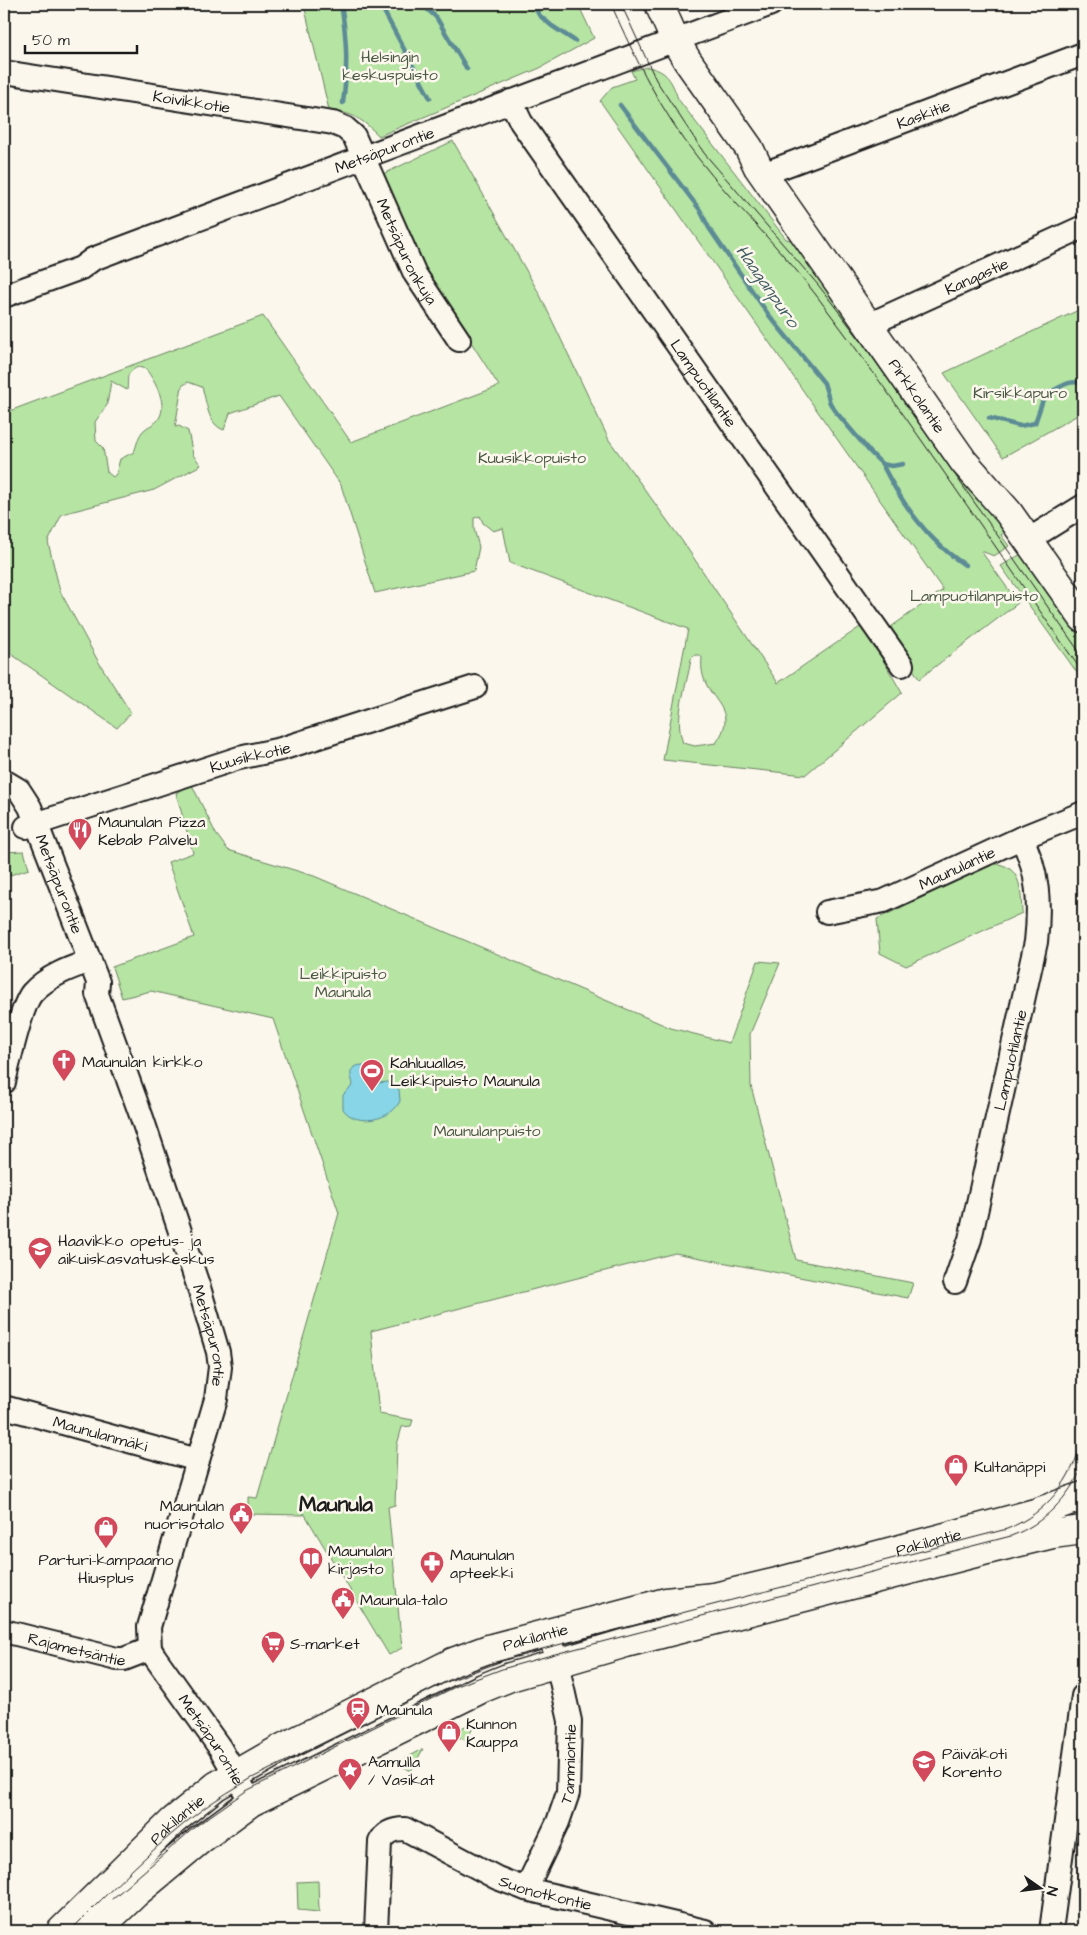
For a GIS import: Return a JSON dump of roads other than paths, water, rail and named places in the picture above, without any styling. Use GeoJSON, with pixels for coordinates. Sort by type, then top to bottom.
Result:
{"type":"FeatureCollection","features":[{"type":"Feature","properties":{"kind":"main road","name":"Pirkkolantie"},"geometry":{"type":"LineString","coordinates":[[641,4],[667,43],[749,148],[761,170],[964,462],[1008,512],[1083,618]]}},
{"type":"Feature","properties":{"kind":"main road","name":"Pirkkolantie"},"geometry":{"type":"LineString","coordinates":[[659,4],[667,43]]}},
{"type":"Feature","properties":{"kind":"main road"},"geometry":{"type":"LineString","coordinates":[[1083,1496],[1078,1504],[1077,1514],[1083,1530]]}},
{"type":"Feature","properties":{"kind":"main road","name":"Pakilantie"},"geometry":{"type":"LineString","coordinates":[[61,1931],[192,1803],[236,1774],[453,1662],[488,1649],[666,1602],[707,1598],[761,1586],[1035,1513],[1083,1496]]}},
{"type":"Feature","properties":{"kind":"main road","name":"Pakilantie"},"geometry":{"type":"LineString","coordinates":[[96,1931],[136,1893],[201,1839],[252,1802],[483,1688],[557,1663],[626,1643],[995,1548],[1053,1534],[1083,1530]]}},
{"type":"Feature","properties":{"kind":"street","name":"Metsäpurontie"},"geometry":{"type":"LineString","coordinates":[[4,296],[81,268],[93,259],[772,4]]}},
{"type":"Feature","properties":{"kind":"street","name":"Kaskitie"},"geometry":{"type":"LineString","coordinates":[[761,170],[1083,54]]}},
{"type":"Feature","properties":{"kind":"street","name":"Koivikkotie"},"geometry":{"type":"LineString","coordinates":[[4,72],[333,123],[345,128],[354,136],[364,157]]}},
{"type":"Feature","properties":{"kind":"street","name":"Lampuotilantie"},"geometry":{"type":"LineString","coordinates":[[511,101],[521,122],[538,147],[902,664]]}},
{"type":"Feature","properties":{"kind":"street","name":"Metsäpuronkuja"},"geometry":{"type":"LineString","coordinates":[[364,157],[415,274],[459,340]]}},
{"type":"Feature","properties":{"kind":"street","name":"Kangastie"},"geometry":{"type":"LineString","coordinates":[[868,325],[1083,228]]}},
{"type":"Feature","properties":{"kind":"street","name":"Metsäpurontie"},"geometry":{"type":"LineString","coordinates":[[4,285],[77,258],[93,259]]}},
{"type":"Feature","properties":{"kind":"street"},"geometry":{"type":"LineString","coordinates":[[1028,540],[1083,506]]}},
{"type":"Feature","properties":{"kind":"street","name":"Kuusikkotie"},"geometry":{"type":"LineString","coordinates":[[32,824],[239,758],[282,749],[475,688]]}},
{"type":"Feature","properties":{"kind":"street","name":"Metsäpurontie"},"geometry":{"type":"LineString","coordinates":[[4,782],[8,794],[32,824],[85,963],[89,986],[98,994],[198,1282],[218,1352],[220,1367],[216,1399],[149,1627],[150,1649],[236,1774],[252,1802]]}},
{"type":"Feature","properties":{"kind":"street","name":"Maunulantie"},"geometry":{"type":"LineString","coordinates":[[827,912],[884,901],[1021,838],[1083,813]]}},
{"type":"Feature","properties":{"kind":"street","name":"Lampuotilantie"},"geometry":{"type":"LineString","coordinates":[[955,1282],[970,1239],[1036,942],[1039,916],[1037,887],[1030,854],[1021,838]]}},
{"type":"Feature","properties":{"kind":"street"},"geometry":{"type":"LineString","coordinates":[[4,1082],[29,998],[43,983],[85,963]]}},
{"type":"Feature","properties":{"kind":"street","name":"Maunulanmäki"},"geometry":{"type":"LineString","coordinates":[[4,1407],[198,1460]]}},
{"type":"Feature","properties":{"kind":"street","name":"Rajametsäntie"},"geometry":{"type":"LineString","coordinates":[[4,1631],[117,1659],[124,1659],[150,1649]]}},
{"type":"Feature","properties":{"kind":"street","name":"Tammiontie"},"geometry":{"type":"LineString","coordinates":[[526,1889],[558,1822],[568,1793],[572,1734],[550,1632]]}},
{"type":"Feature","properties":{"kind":"street"},"geometry":{"type":"LineString","coordinates":[[1051,1931],[1083,1696]]}},
{"type":"Feature","properties":{"kind":"street","name":"Suonotkontie"},"geometry":{"type":"LineString","coordinates":[[376,1931],[380,1842],[384,1835],[395,1829],[405,1829],[497,1878],[526,1889],[705,1931]]}},
{"type":"Feature","properties":{"kind":"water","name":"Kahluuallas, Leikkipuisto Maunula"},"geometry":{"type":"Polygon","coordinates":[[[360,1065],[366,1067],[370,1072],[368,1084],[388,1082],[399,1089],[400,1101],[390,1113],[382,1117],[365,1120],[349,1115],[343,1109],[343,1095],[353,1085],[351,1072],[354,1067],[360,1065]]]}},
{"type":"Feature","properties":{"kind":"waterway"},"geometry":{"type":"LineString","coordinates":[[341,4],[346,53],[343,103]]}},
{"type":"Feature","properties":{"kind":"waterway"},"geometry":{"type":"LineString","coordinates":[[380,4],[430,98]]}},
{"type":"Feature","properties":{"kind":"waterway"},"geometry":{"type":"LineString","coordinates":[[408,4],[427,9],[436,17],[467,69]]}},
{"type":"Feature","properties":{"kind":"waterway"},"geometry":{"type":"LineString","coordinates":[[533,4],[539,15],[575,41]]}},
{"type":"Feature","properties":{"kind":"waterway","name":"Haaganpuro"},"geometry":{"type":"LineString","coordinates":[[620,105],[700,210],[709,228],[768,314],[824,383],[830,403],[836,412],[882,464],[892,466],[903,464]]}},
{"type":"Feature","properties":{"kind":"waterway","name":"Haaganpuro"},"geometry":{"type":"LineString","coordinates":[[989,418],[1020,426],[1035,423],[1045,394],[1067,384],[1083,383]]}},
{"type":"Feature","properties":{"kind":"waterway"},"geometry":{"type":"LineString","coordinates":[[882,464],[907,506],[927,533],[965,565]]}},
{"type":"Feature","properties":{"kind":"tram line"},"geometry":{"type":"LineString","coordinates":[[611,4],[650,84],[672,122],[712,176],[788,260],[851,341],[1083,673]]}},
{"type":"Feature","properties":{"kind":"tram line"},"geometry":{"type":"LineString","coordinates":[[621,4],[656,80],[704,153],[819,286],[861,341],[1083,657]]}},
{"type":"Feature","properties":{"kind":"tram line"},"geometry":{"type":"LineString","coordinates":[[70,1931],[151,1852],[215,1801],[252,1778],[444,1683],[515,1656],[1007,1529],[1034,1514],[1056,1493],[1072,1468],[1083,1439]]}},
{"type":"Feature","properties":{"kind":"tram line"},"geometry":{"type":"LineString","coordinates":[[112,1899],[196,1826],[246,1791],[457,1686],[502,1669],[555,1654],[1011,1536],[1045,1517],[1063,1499],[1083,1466]]}},
{"type":"Feature","properties":{"kind":"place","name":"Maunulan Pizza Kebab Palvelu"},"geometry":{"type":"Point","coordinates":[80,851]}},
{"type":"Feature","properties":{"kind":"place","name":"Maunulan kirkko"},"geometry":{"type":"Point","coordinates":[64,1082]}},
{"type":"Feature","properties":{"kind":"place","name":"Kahluuallas, Leikkipuisto Maunula"},"geometry":{"type":"Point","coordinates":[372,1092]}},
{"type":"Feature","properties":{"kind":"place","name":"Haavikko opetus- ja aikuiskasvatuskeskus"},"geometry":{"type":"Point","coordinates":[40,1270]}},
{"type":"Feature","properties":{"kind":"place","name":"Kultanäppi"},"geometry":{"type":"Point","coordinates":[956,1487]}},
{"type":"Feature","properties":{"kind":"place","name":"Maunulan nuorisotalo"},"geometry":{"type":"Point","coordinates":[241,1535]}},
{"type":"Feature","properties":{"kind":"place","name":"Parturi-kampaamo Hiusplus"},"geometry":{"type":"Point","coordinates":[106,1549]}},
{"type":"Feature","properties":{"kind":"place","name":"Maunulan kirjasto"},"geometry":{"type":"Point","coordinates":[311,1580]}},
{"type":"Feature","properties":{"kind":"place","name":"Maunulan apteekki"},"geometry":{"type":"Point","coordinates":[432,1584]}},
{"type":"Feature","properties":{"kind":"place","name":"Maunula-talo"},"geometry":{"type":"Point","coordinates":[343,1620]}},
{"type":"Feature","properties":{"kind":"place","name":"S-market"},"geometry":{"type":"Point","coordinates":[273,1664]}},
{"type":"Feature","properties":{"kind":"place","name":"Maunula"},"geometry":{"type":"Point","coordinates":[358,1730]}},
{"type":"Feature","properties":{"kind":"place","name":"Kunnon Kauppa"},"geometry":{"type":"Point","coordinates":[449,1753]}},
{"type":"Feature","properties":{"kind":"place","name":"Päiväkoti Korento"},"geometry":{"type":"Point","coordinates":[924,1783]}},
{"type":"Feature","properties":{"kind":"place","name":"Aamulla / Vasikat"},"geometry":{"type":"Point","coordinates":[350,1791]}},
{"type":"Feature","properties":{"kind":"district","name":"Maunula"},"geometry":{"type":"Point","coordinates":[336,1504]}},
{"type":"Feature","properties":{"kind":"park label","name":"Helsingin keskuspuisto"},"geometry":{"type":"Point","coordinates":[390,65]}},
{"type":"Feature","properties":{"kind":"park label","name":"Kirsikkapuro"},"geometry":{"type":"Point","coordinates":[1020,392]}},
{"type":"Feature","properties":{"kind":"park label","name":"Kuusikkopuisto"},"geometry":{"type":"Point","coordinates":[532,457]}},
{"type":"Feature","properties":{"kind":"park label","name":"Lampuotilanpuisto"},"geometry":{"type":"Point","coordinates":[974,595]}},
{"type":"Feature","properties":{"kind":"park label","name":"Leikkipuisto Maunula"},"geometry":{"type":"Point","coordinates":[343,982]}},
{"type":"Feature","properties":{"kind":"park label","name":"Maunulanpuisto"},"geometry":{"type":"Point","coordinates":[487,1130]}}]}
